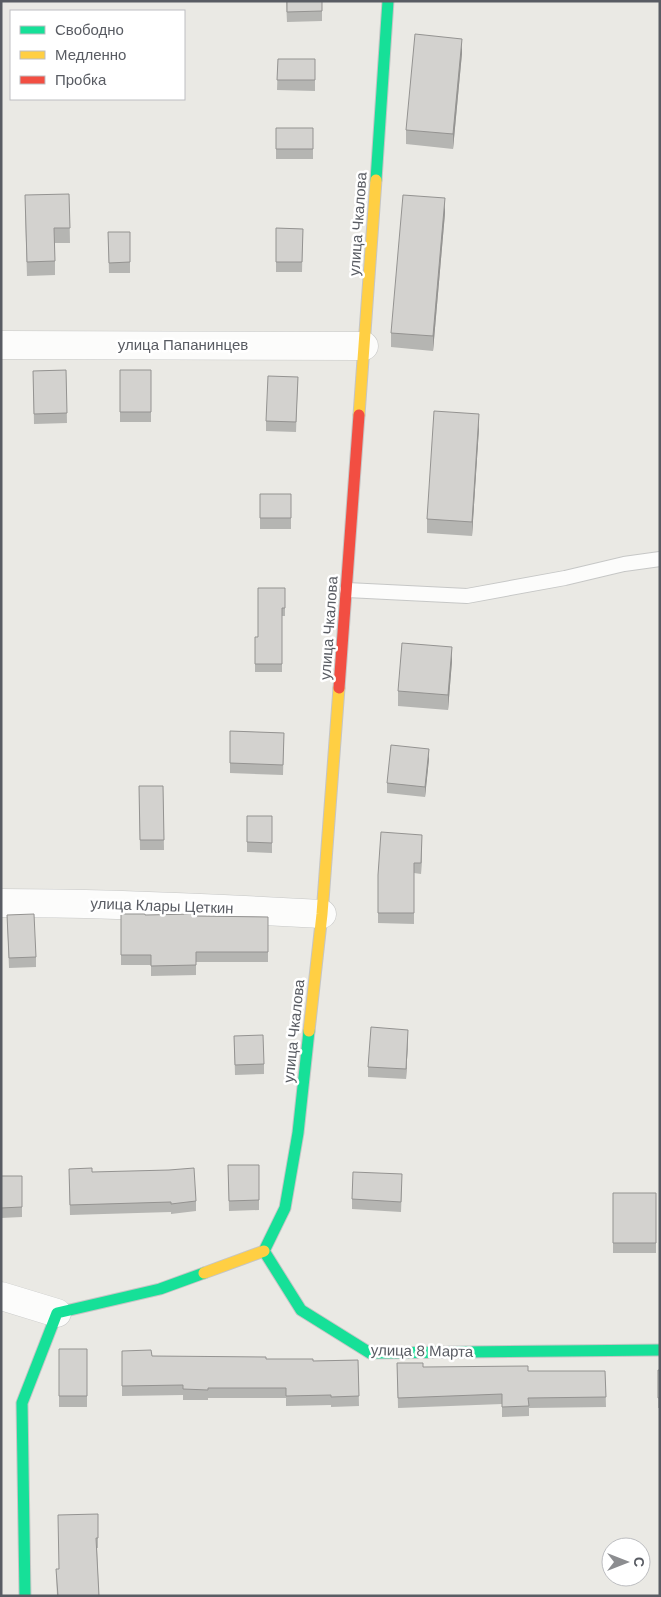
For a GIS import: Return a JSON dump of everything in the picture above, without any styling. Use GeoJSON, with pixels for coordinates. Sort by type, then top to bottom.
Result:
{"type":"FeatureCollection","features":[{"type":"Feature","properties":{"kind":"street","name":"улица Чкалова"},"geometry":{"type":"LineString","coordinates":[[264,1251],[286,1208],[298,1133],[322,914],[347,590],[388,1]]}},
{"type":"Feature","properties":{"kind":"street","name":"улица Папанинцев"},"geometry":{"type":"LineString","coordinates":[[1,345],[364,346]]}},
{"type":"Feature","properties":{"kind":"street","name":"улица Клары Цеткин"},"geometry":{"type":"LineString","coordinates":[[1,903],[202,907],[322,914]]}},
{"type":"Feature","properties":{"kind":"street"},"geometry":{"type":"LineString","coordinates":[[1,1296],[57,1313],[160,1289],[264,1251]]}},
{"type":"Feature","properties":{"kind":"street","name":"улица 8 Марта"},"geometry":{"type":"LineString","coordinates":[[264,1251],[300,1310],[370,1353],[660,1350]]}},
{"type":"Feature","properties":{"kind":"street"},"geometry":{"type":"LineString","coordinates":[[25,1596],[22,1403],[57,1313]]}},
{"type":"Feature","properties":{"kind":"lane"},"geometry":{"type":"LineString","coordinates":[[347,590],[467,596],[565,578],[624,564],[660,559]]}},
{"type":"Feature","properties":{"kind":"building"},"geometry":{"type":"Polygon","coordinates":[[[287,1],[322,1],[322,11],[287,12],[287,1]]]}},
{"type":"Feature","properties":{"kind":"building"},"geometry":{"type":"Polygon","coordinates":[[[415,34],[462,39],[453,134],[406,130],[415,34]]]}},
{"type":"Feature","properties":{"kind":"building"},"geometry":{"type":"Polygon","coordinates":[[[278,59],[315,59],[315,80],[277,80],[278,59]]]}},
{"type":"Feature","properties":{"kind":"building"},"geometry":{"type":"Polygon","coordinates":[[[276,128],[313,128],[313,149],[276,149],[276,128]]]}},
{"type":"Feature","properties":{"kind":"building"},"geometry":{"type":"Polygon","coordinates":[[[69,194],[70,228],[54,228],[55,261],[27,262],[25,195],[69,194]]]}},
{"type":"Feature","properties":{"kind":"building"},"geometry":{"type":"Polygon","coordinates":[[[403,195],[445,198],[433,336],[391,333],[403,195]]]}},
{"type":"Feature","properties":{"kind":"building"},"geometry":{"type":"Polygon","coordinates":[[[276,228],[303,229],[302,262],[276,262],[276,228]]]}},
{"type":"Feature","properties":{"kind":"building"},"geometry":{"type":"Polygon","coordinates":[[[108,232],[130,232],[130,262],[109,263],[108,232]]]}},
{"type":"Feature","properties":{"kind":"building"},"geometry":{"type":"Polygon","coordinates":[[[66,370],[67,413],[34,414],[33,371],[66,370]]]}},
{"type":"Feature","properties":{"kind":"building"},"geometry":{"type":"Polygon","coordinates":[[[120,370],[151,370],[151,412],[120,412],[120,370]]]}},
{"type":"Feature","properties":{"kind":"building"},"geometry":{"type":"Polygon","coordinates":[[[268,376],[298,377],[296,422],[266,421],[268,376]]]}},
{"type":"Feature","properties":{"kind":"building"},"geometry":{"type":"Polygon","coordinates":[[[434,411],[479,414],[472,522],[427,519],[434,411]]]}},
{"type":"Feature","properties":{"kind":"building"},"geometry":{"type":"Polygon","coordinates":[[[260,494],[291,494],[291,518],[260,518],[260,494]]]}},
{"type":"Feature","properties":{"kind":"building"},"geometry":{"type":"Polygon","coordinates":[[[258,588],[285,588],[285,608],[282,608],[282,664],[255,664],[255,637],[258,637],[258,588]]]}},
{"type":"Feature","properties":{"kind":"building"},"geometry":{"type":"Polygon","coordinates":[[[402,643],[452,647],[448,695],[398,691],[402,643]]]}},
{"type":"Feature","properties":{"kind":"building"},"geometry":{"type":"Polygon","coordinates":[[[230,731],[284,733],[283,765],[230,763],[230,731]]]}},
{"type":"Feature","properties":{"kind":"building"},"geometry":{"type":"Polygon","coordinates":[[[391,745],[429,749],[425,787],[387,783],[391,745]]]}},
{"type":"Feature","properties":{"kind":"building"},"geometry":{"type":"Polygon","coordinates":[[[139,786],[163,786],[164,840],[140,840],[139,786]]]}},
{"type":"Feature","properties":{"kind":"building"},"geometry":{"type":"Polygon","coordinates":[[[247,816],[272,816],[272,843],[247,842],[247,816]]]}},
{"type":"Feature","properties":{"kind":"building"},"geometry":{"type":"Polygon","coordinates":[[[381,832],[422,835],[421,863],[414,863],[414,913],[378,913],[381,832]]]}},
{"type":"Feature","properties":{"kind":"building"},"geometry":{"type":"Polygon","coordinates":[[[34,914],[36,957],[9,958],[7,915],[34,914]]]}},
{"type":"Feature","properties":{"kind":"building"},"geometry":{"type":"Polygon","coordinates":[[[121,914],[195,914],[195,916],[268,917],[268,952],[196,952],[196,965],[151,966],[151,955],[121,955],[121,914]]]}},
{"type":"Feature","properties":{"kind":"building"},"geometry":{"type":"Polygon","coordinates":[[[371,1027],[408,1030],[406,1069],[368,1067],[371,1027]]]}},
{"type":"Feature","properties":{"kind":"building"},"geometry":{"type":"Polygon","coordinates":[[[263,1035],[264,1064],[235,1065],[234,1036],[263,1035]]]}},
{"type":"Feature","properties":{"kind":"building"},"geometry":{"type":"Polygon","coordinates":[[[228,1165],[259,1165],[259,1200],[229,1201],[228,1165]]]}},
{"type":"Feature","properties":{"kind":"building"},"geometry":{"type":"Polygon","coordinates":[[[92,1168],[92,1172],[194,1168],[196,1201],[171,1204],[171,1202],[70,1205],[69,1169],[92,1168]]]}},
{"type":"Feature","properties":{"kind":"building"},"geometry":{"type":"Polygon","coordinates":[[[353,1172],[402,1174],[401,1202],[352,1199],[353,1172]]]}},
{"type":"Feature","properties":{"kind":"building"},"geometry":{"type":"Polygon","coordinates":[[[1,1176],[22,1176],[22,1207],[1,1208],[1,1176]]]}},
{"type":"Feature","properties":{"kind":"building"},"geometry":{"type":"Polygon","coordinates":[[[613,1193],[656,1193],[656,1243],[613,1243],[613,1193]]]}},
{"type":"Feature","properties":{"kind":"building"},"geometry":{"type":"Polygon","coordinates":[[[59,1349],[87,1349],[87,1396],[59,1396],[59,1349]]]}},
{"type":"Feature","properties":{"kind":"building"},"geometry":{"type":"Polygon","coordinates":[[[151,1350],[152,1356],[266,1357],[266,1359],[313,1359],[313,1361],[358,1360],[359,1396],[286,1396],[286,1388],[208,1388],[208,1390],[183,1389],[183,1385],[122,1386],[122,1351],[151,1350]]]}},
{"type":"Feature","properties":{"kind":"building"},"geometry":{"type":"Polygon","coordinates":[[[397,1363],[423,1363],[423,1367],[528,1366],[528,1371],[605,1371],[606,1397],[528,1398],[529,1406],[502,1407],[502,1394],[398,1398],[397,1363]]]}},
{"type":"Feature","properties":{"kind":"building"},"geometry":{"type":"Polygon","coordinates":[[[658,1370],[660,1370],[660,1398],[658,1398],[658,1370]]]}},
{"type":"Feature","properties":{"kind":"building"},"geometry":{"type":"Polygon","coordinates":[[[98,1514],[98,1538],[96,1538],[99,1596],[58,1596],[56,1569],[59,1569],[58,1515],[98,1514]]]}},
{"type":"Feature","properties":{"kind":"traffic: fast"},"geometry":{"type":"LineString","coordinates":[[376,180],[388,1]]}},
{"type":"Feature","properties":{"kind":"traffic: fast"},"geometry":{"type":"LineString","coordinates":[[264,1251],[285,1208],[298,1133],[309,1031]]}},
{"type":"Feature","properties":{"kind":"traffic: fast"},"geometry":{"type":"LineString","coordinates":[[264,1251],[301,1310],[370,1353],[660,1350]]}},
{"type":"Feature","properties":{"kind":"traffic: fast"},"geometry":{"type":"LineString","coordinates":[[25,1596],[22,1403],[57,1313],[160,1289],[204,1273]]}},
{"type":"Feature","properties":{"kind":"traffic: slow"},"geometry":{"type":"LineString","coordinates":[[359,415],[376,180]]}},
{"type":"Feature","properties":{"kind":"traffic: slow"},"geometry":{"type":"LineString","coordinates":[[309,1031],[322,914],[339,688]]}},
{"type":"Feature","properties":{"kind":"traffic: slow"},"geometry":{"type":"LineString","coordinates":[[204,1273],[264,1251]]}},
{"type":"Feature","properties":{"kind":"traffic: jam"},"geometry":{"type":"LineString","coordinates":[[339,688],[359,415]]}}]}
